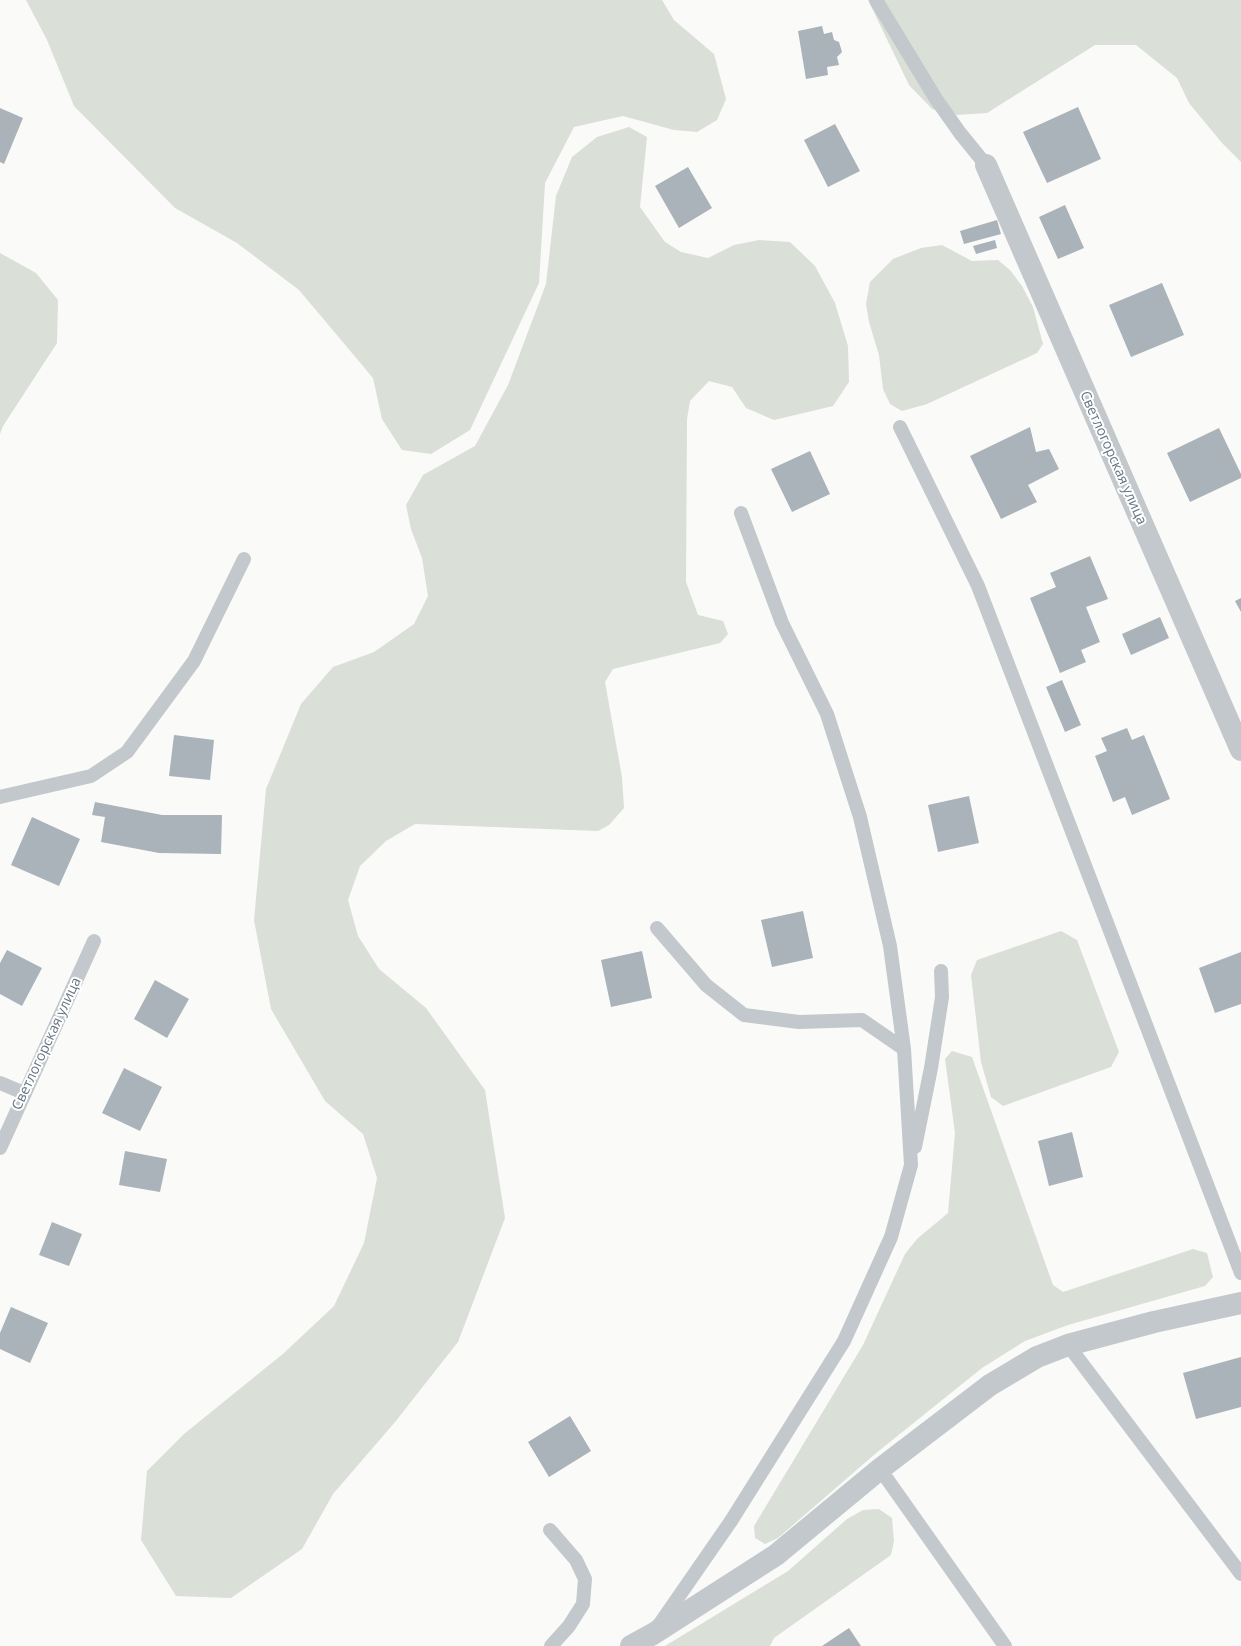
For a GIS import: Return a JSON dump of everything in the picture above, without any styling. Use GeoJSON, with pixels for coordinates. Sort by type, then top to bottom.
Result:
{"type":"FeatureCollection","features":[{"type":"Feature","properties":{"kind":"street","name":"Светлогорская улица"},"geometry":{"type":"LineString","coordinates":[[986,165],[1241,750]]}},
{"type":"Feature","properties":{"kind":"street"},"geometry":{"type":"LineString","coordinates":[[631,1646],[653,1634],[776,1556],[880,1469],[990,1385],[1037,1357],[1068,1345],[1154,1322],[1241,1303]]}},
{"type":"Feature","properties":{"kind":"lane"},"geometry":{"type":"LineString","coordinates":[[876,0],[936,99],[960,133],[986,165]]}},
{"type":"Feature","properties":{"kind":"lane"},"geometry":{"type":"LineString","coordinates":[[900,427],[978,586],[1241,1273]]}},
{"type":"Feature","properties":{"kind":"lane"},"geometry":{"type":"LineString","coordinates":[[741,514],[782,623],[827,714],[860,817],[890,946],[904,1048],[911,1165]]}},
{"type":"Feature","properties":{"kind":"lane"},"geometry":{"type":"LineString","coordinates":[[0,797],[91,776],[127,752],[194,661],[244,559]]}},
{"type":"Feature","properties":{"kind":"lane"},"geometry":{"type":"LineString","coordinates":[[657,928],[706,985],[744,1015],[799,1022],[862,1020],[904,1048]]}},
{"type":"Feature","properties":{"kind":"lane","name":"Светлогорская улица"},"geometry":{"type":"LineString","coordinates":[[0,1148],[94,941]]}},
{"type":"Feature","properties":{"kind":"lane"},"geometry":{"type":"LineString","coordinates":[[653,1634],[731,1521],[844,1341],[891,1237],[911,1165],[932,1068],[942,997],[941,971]]}},
{"type":"Feature","properties":{"kind":"lane"},"geometry":{"type":"LineString","coordinates":[[0,1083],[24,1093]]}},
{"type":"Feature","properties":{"kind":"lane"},"geometry":{"type":"LineString","coordinates":[[1068,1345],[1241,1574]]}},
{"type":"Feature","properties":{"kind":"lane"},"geometry":{"type":"LineString","coordinates":[[880,1469],[1005,1646]]}},
{"type":"Feature","properties":{"kind":"lane"},"geometry":{"type":"LineString","coordinates":[[550,1530],[576,1560],[585,1580],[583,1604],[569,1626],[551,1646]]}},
{"type":"Feature","properties":{"kind":"shaded area"},"geometry":{"type":"Polygon","coordinates":[[[26,0],[662,0],[674,20],[714,54],[726,99],[717,120],[697,132],[674,130],[623,116],[574,127],[545,183],[539,283],[470,430],[431,454],[402,450],[382,419],[373,378],[299,290],[237,243],[175,208],[74,106],[47,40],[26,0]]]}},
{"type":"Feature","properties":{"kind":"shaded area"},"geometry":{"type":"Polygon","coordinates":[[[868,0],[1241,0],[1241,162],[1222,143],[1189,103],[1177,78],[1136,45],[1095,45],[987,113],[956,115],[932,109],[909,85],[868,0]]]}},
{"type":"Feature","properties":{"kind":"shaded area"},"geometry":{"type":"Polygon","coordinates":[[[629,127],[647,137],[640,207],[665,242],[681,252],[708,258],[734,245],[759,240],[790,242],[815,266],[835,303],[848,346],[849,382],[833,406],[774,420],[746,408],[732,387],[709,381],[690,401],[687,419],[686,582],[698,615],[723,621],[728,634],[720,643],[613,669],[605,682],[622,777],[624,808],[609,825],[598,831],[415,824],[386,841],[360,866],[348,900],[358,936],[379,969],[426,1008],[485,1090],[505,1218],[458,1342],[395,1422],[333,1494],[302,1549],[231,1598],[176,1596],[141,1540],[147,1471],[184,1434],[284,1353],[334,1306],[364,1243],[377,1178],[363,1134],[325,1101],[271,1009],[254,920],[266,789],[301,704],[333,667],[374,652],[414,624],[428,596],[422,558],[411,529],[406,505],[423,475],[475,446],[508,385],[546,284],[556,196],[572,157],[597,137],[629,127]]]}},
{"type":"Feature","properties":{"kind":"shaded area"},"geometry":{"type":"Polygon","coordinates":[[[942,245],[972,261],[998,260],[1010,270],[1022,286],[1033,307],[1043,344],[1037,353],[927,404],[902,411],[890,404],[883,389],[879,355],[869,322],[866,304],[870,282],[893,259],[921,248],[942,245]]]}},
{"type":"Feature","properties":{"kind":"shaded area"},"geometry":{"type":"Polygon","coordinates":[[[0,253],[36,273],[58,300],[57,343],[3,426],[0,434],[0,253]]]}},
{"type":"Feature","properties":{"kind":"shaded area"},"geometry":{"type":"Polygon","coordinates":[[[1061,931],[1077,940],[1119,1052],[1111,1067],[1003,1106],[991,1097],[981,1062],[971,975],[977,960],[1061,931]]]}},
{"type":"Feature","properties":{"kind":"shaded area"},"geometry":{"type":"Polygon","coordinates":[[[952,1051],[972,1057],[1053,1285],[1063,1292],[1193,1249],[1207,1253],[1213,1277],[1205,1286],[1068,1325],[1025,1341],[982,1368],[875,1454],[778,1538],[765,1544],[755,1538],[754,1526],[863,1345],[905,1254],[917,1239],[948,1213],[955,1133],[945,1059],[952,1051]]]}},
{"type":"Feature","properties":{"kind":"shaded area"},"geometry":{"type":"Polygon","coordinates":[[[879,1509],[892,1518],[894,1541],[891,1555],[774,1638],[770,1646],[665,1646],[788,1571],[847,1519],[863,1510],[879,1509]]]}},
{"type":"Feature","properties":{"kind":"building"},"geometry":{"type":"Polygon","coordinates":[[[822,26],[824,34],[832,32],[834,40],[839,42],[842,52],[837,57],[839,65],[827,67],[828,75],[806,79],[798,31],[822,26]]]}},
{"type":"Feature","properties":{"kind":"building"},"geometry":{"type":"Polygon","coordinates":[[[1078,107],[1101,159],[1047,183],[1023,132],[1078,107]]]}},
{"type":"Feature","properties":{"kind":"building"},"geometry":{"type":"Polygon","coordinates":[[[0,108],[23,118],[4,164],[0,162],[0,108]]]}},
{"type":"Feature","properties":{"kind":"building"},"geometry":{"type":"Polygon","coordinates":[[[835,124],[860,171],[828,187],[804,140],[835,124]]]}},
{"type":"Feature","properties":{"kind":"building"},"geometry":{"type":"Polygon","coordinates":[[[688,167],[712,208],[679,228],[655,186],[688,167]]]}},
{"type":"Feature","properties":{"kind":"building"},"geometry":{"type":"Polygon","coordinates":[[[1065,205],[1084,248],[1058,259],[1039,217],[1065,205]]]}},
{"type":"Feature","properties":{"kind":"building"},"geometry":{"type":"Polygon","coordinates":[[[997,220],[1001,234],[964,244],[960,231],[997,220]]]}},
{"type":"Feature","properties":{"kind":"building"},"geometry":{"type":"Polygon","coordinates":[[[995,240],[997,248],[976,254],[973,246],[995,240]]]}},
{"type":"Feature","properties":{"kind":"building"},"geometry":{"type":"Polygon","coordinates":[[[1162,283],[1184,335],[1131,357],[1109,305],[1162,283]]]}},
{"type":"Feature","properties":{"kind":"building"},"geometry":{"type":"Polygon","coordinates":[[[1030,427],[1036,452],[1049,449],[1059,469],[1028,485],[1037,502],[1001,519],[970,456],[1030,427]]]}},
{"type":"Feature","properties":{"kind":"building"},"geometry":{"type":"Polygon","coordinates":[[[1219,428],[1241,474],[1241,478],[1190,502],[1167,453],[1219,428]]]}},
{"type":"Feature","properties":{"kind":"building"},"geometry":{"type":"Polygon","coordinates":[[[810,451],[830,494],[792,512],[771,469],[810,451]]]}},
{"type":"Feature","properties":{"kind":"building"},"geometry":{"type":"Polygon","coordinates":[[[1090,556],[1108,599],[1086,607],[1100,642],[1081,650],[1086,662],[1060,673],[1030,598],[1056,587],[1050,573],[1090,556]]]}},
{"type":"Feature","properties":{"kind":"building"},"geometry":{"type":"Polygon","coordinates":[[[1241,598],[1241,612],[1235,601],[1241,598]]]}},
{"type":"Feature","properties":{"kind":"building"},"geometry":{"type":"Polygon","coordinates":[[[1160,617],[1169,638],[1131,655],[1122,634],[1160,617]]]}},
{"type":"Feature","properties":{"kind":"building"},"geometry":{"type":"Polygon","coordinates":[[[1062,680],[1081,725],[1065,732],[1046,687],[1062,680]]]}},
{"type":"Feature","properties":{"kind":"building"},"geometry":{"type":"Polygon","coordinates":[[[1127,728],[1132,740],[1144,735],[1170,799],[1132,815],[1125,797],[1113,802],[1095,756],[1107,751],[1101,738],[1127,728]]]}},
{"type":"Feature","properties":{"kind":"building"},"geometry":{"type":"Polygon","coordinates":[[[174,735],[214,740],[210,780],[169,776],[174,735]]]}},
{"type":"Feature","properties":{"kind":"building"},"geometry":{"type":"Polygon","coordinates":[[[969,796],[979,843],[938,852],[928,805],[969,796]]]}},
{"type":"Feature","properties":{"kind":"building"},"geometry":{"type":"Polygon","coordinates":[[[95,802],[162,815],[222,815],[221,854],[159,853],[101,842],[105,817],[92,815],[95,802]]]}},
{"type":"Feature","properties":{"kind":"building"},"geometry":{"type":"Polygon","coordinates":[[[32,817],[80,839],[59,886],[11,865],[32,817]]]}},
{"type":"Feature","properties":{"kind":"building"},"geometry":{"type":"Polygon","coordinates":[[[803,911],[813,958],[772,967],[761,920],[803,911]]]}},
{"type":"Feature","properties":{"kind":"building"},"geometry":{"type":"Polygon","coordinates":[[[7,950],[42,968],[22,1006],[0,994],[0,963],[7,950]]]}},
{"type":"Feature","properties":{"kind":"building"},"geometry":{"type":"Polygon","coordinates":[[[642,951],[652,998],[611,1007],[601,960],[642,951]]]}},
{"type":"Feature","properties":{"kind":"building"},"geometry":{"type":"Polygon","coordinates":[[[1241,952],[1241,1004],[1215,1013],[1199,968],[1241,952]]]}},
{"type":"Feature","properties":{"kind":"building"},"geometry":{"type":"Polygon","coordinates":[[[155,980],[189,999],[167,1038],[134,1019],[155,980]]]}},
{"type":"Feature","properties":{"kind":"building"},"geometry":{"type":"Polygon","coordinates":[[[124,1068],[162,1087],[140,1131],[102,1113],[124,1068]]]}},
{"type":"Feature","properties":{"kind":"building"},"geometry":{"type":"Polygon","coordinates":[[[1072,1132],[1083,1177],[1049,1186],[1038,1141],[1072,1132]]]}},
{"type":"Feature","properties":{"kind":"building"},"geometry":{"type":"Polygon","coordinates":[[[125,1151],[167,1159],[160,1192],[119,1185],[125,1151]]]}},
{"type":"Feature","properties":{"kind":"building"},"geometry":{"type":"Polygon","coordinates":[[[52,1222],[82,1234],[69,1266],[39,1255],[52,1222]]]}},
{"type":"Feature","properties":{"kind":"building"},"geometry":{"type":"Polygon","coordinates":[[[11,1307],[48,1323],[30,1363],[0,1349],[0,1333],[11,1307]]]}},
{"type":"Feature","properties":{"kind":"building"},"geometry":{"type":"Polygon","coordinates":[[[1241,1357],[1241,1407],[1196,1419],[1183,1373],[1241,1357]]]}},
{"type":"Feature","properties":{"kind":"building"},"geometry":{"type":"Polygon","coordinates":[[[570,1416],[591,1451],[549,1477],[528,1442],[570,1416]]]}},
{"type":"Feature","properties":{"kind":"building"},"geometry":{"type":"Polygon","coordinates":[[[849,1628],[861,1646],[822,1646],[849,1628]]]}}]}
